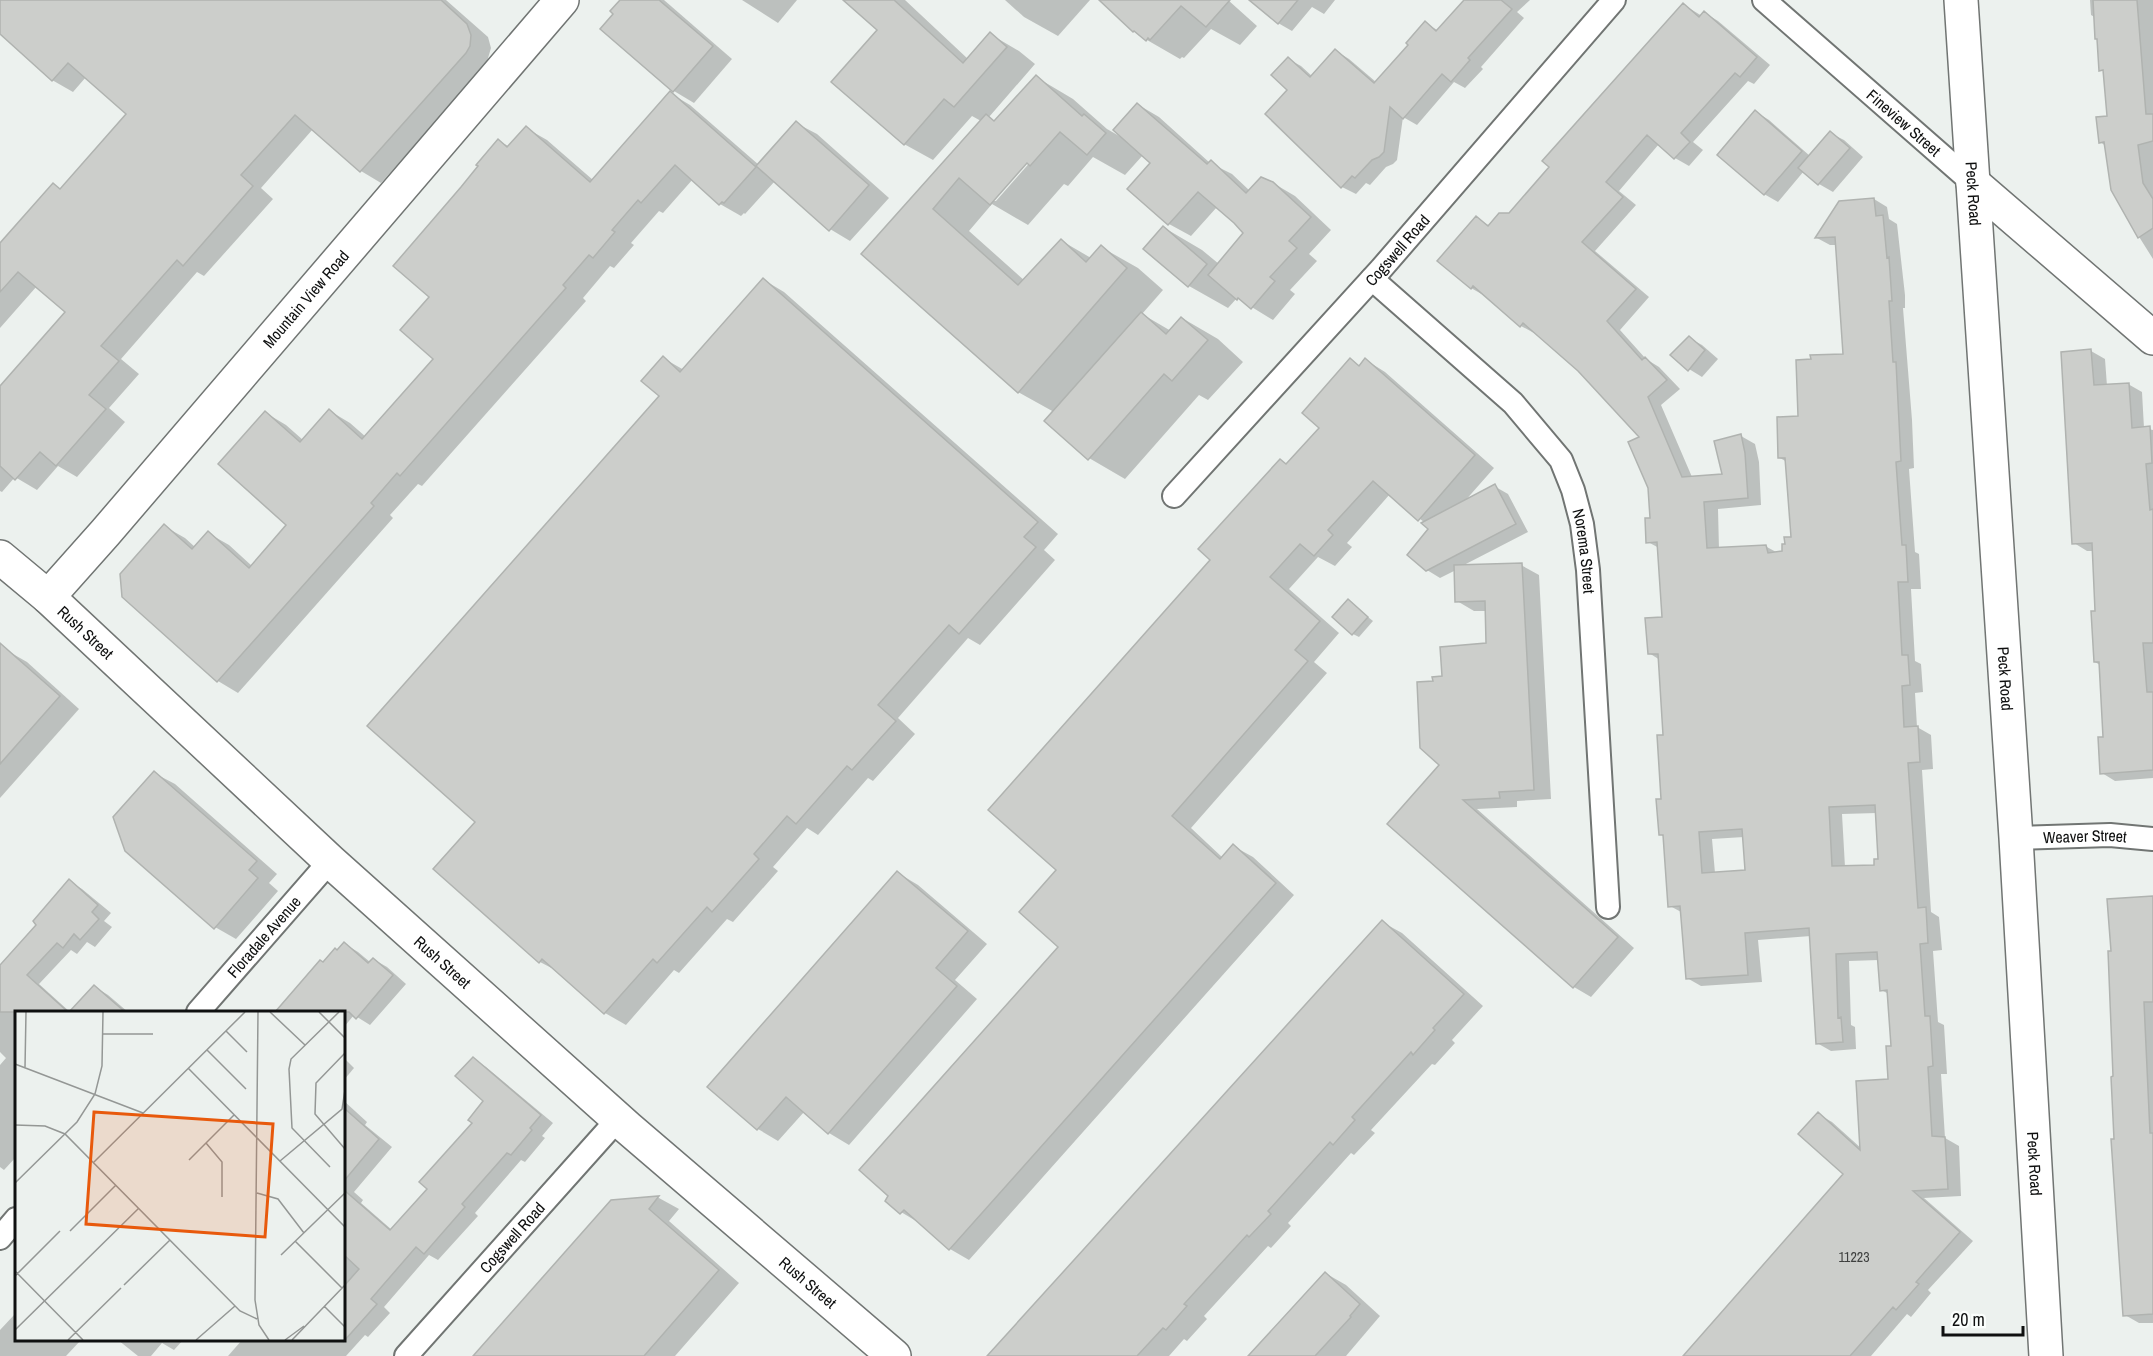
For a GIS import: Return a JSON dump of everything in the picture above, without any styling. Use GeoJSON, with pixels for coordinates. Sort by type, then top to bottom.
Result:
{"type":"FeatureCollection","features":[{"type":"Feature","properties":{"kind":"street","name":"Mountain View Road"},"geometry":{"type":"LineString","coordinates":[[48,597],[562,0]]}},
{"type":"Feature","properties":{"kind":"street","name":"Cogswell Road"},"geometry":{"type":"LineString","coordinates":[[1174,496],[1372,279],[1614,0]]}},
{"type":"Feature","properties":{"kind":"street","name":"Fineview Street"},"geometry":{"type":"LineString","coordinates":[[1764,0],[2153,338]]}},
{"type":"Feature","properties":{"kind":"street","name":"Peck Road"},"geometry":{"type":"LineString","coordinates":[[1961,0],[2016,838],[2046,1356]]}},
{"type":"Feature","properties":{"kind":"street","name":"Norema Street"},"geometry":{"type":"LineString","coordinates":[[1372,279],[1513,404],[1561,460],[1573,490],[1582,524],[1588,570],[1608,907]]}},
{"type":"Feature","properties":{"kind":"street","name":"Rush Street"},"geometry":{"type":"LineString","coordinates":[[0,557],[48,597],[330,861],[618,1119],[894,1356]]}},
{"type":"Feature","properties":{"kind":"street","name":"Weaver Street"},"geometry":{"type":"LineString","coordinates":[[2016,838],[2110,835],[2153,839]]}},
{"type":"Feature","properties":{"kind":"street","name":"Floradale Avenue"},"geometry":{"type":"LineString","coordinates":[[199,1011],[330,861]]}},
{"type":"Feature","properties":{"kind":"street","name":"Cogswell Road"},"geometry":{"type":"LineString","coordinates":[[406,1356],[618,1119]]}},
{"type":"Feature","properties":{"kind":"street"},"geometry":{"type":"LineString","coordinates":[[0,1238],[15,1220]]}},
{"type":"Feature","properties":{"kind":"building"},"geometry":{"type":"Polygon","coordinates":[[[0,0],[441,0],[467,24],[471,35],[470,46],[466,53],[360,172],[295,115],[241,175],[253,186],[183,266],[177,260],[101,346],[119,361],[89,395],[106,409],[56,466],[40,452],[15,480],[0,466],[0,386],[65,312],[18,272],[0,292],[0,243],[53,183],[60,189],[126,114],[68,63],[52,81],[0,34],[0,0]]]}},
{"type":"Feature","properties":{"kind":"building"},"geometry":{"type":"Polygon","coordinates":[[[620,0],[659,0],[713,46],[673,92],[600,29],[613,14],[610,11],[620,0]]]}},
{"type":"Feature","properties":{"kind":"building"},"geometry":{"type":"Polygon","coordinates":[[[843,0],[894,0],[963,63],[990,32],[1007,47],[954,107],[944,99],[904,145],[831,82],[877,30],[843,0]]]}},
{"type":"Feature","properties":{"kind":"building"},"geometry":{"type":"Polygon","coordinates":[[[1099,0],[1230,0],[1206,27],[1181,6],[1150,40],[1148,38],[1146,41],[1099,0]]]}},
{"type":"Feature","properties":{"kind":"building"},"geometry":{"type":"Polygon","coordinates":[[[1249,0],[1298,0],[1278,24],[1249,0]]]}},
{"type":"Feature","properties":{"kind":"building"},"geometry":{"type":"Polygon","coordinates":[[[1464,0],[1501,0],[1512,9],[1468,58],[1470,60],[1451,82],[1442,74],[1403,119],[1390,107],[1384,152],[1372,160],[1355,178],[1352,176],[1341,188],[1265,114],[1287,90],[1271,75],[1288,57],[1310,77],[1335,49],[1374,83],[1408,45],[1406,43],[1425,21],[1436,31],[1464,0]]]}},
{"type":"Feature","properties":{"kind":"building"},"geometry":{"type":"Polygon","coordinates":[[[2093,0],[2137,0],[2146,114],[2153,114],[2153,141],[2138,145],[2143,183],[2153,199],[2153,228],[2138,238],[2111,190],[2104,142],[2099,143],[2096,117],[2107,116],[2103,70],[2099,71],[2097,39],[2095,39],[2093,0]]]}},
{"type":"Feature","properties":{"kind":"building"},"geometry":{"type":"Polygon","coordinates":[[[1683,3],[1699,17],[1704,11],[1757,57],[1740,77],[1735,73],[1681,133],[1690,142],[1674,159],[1647,135],[1606,182],[1623,197],[1582,242],[1636,289],[1607,321],[1642,360],[1645,357],[1667,380],[1648,397],[1682,477],[1722,474],[1714,441],[1741,434],[1745,453],[1748,498],[1704,502],[1707,548],[1766,545],[1768,553],[1782,551],[1782,544],[1785,544],[1784,537],[1791,537],[1785,458],[1778,458],[1777,417],[1798,416],[1796,360],[1811,359],[1810,355],[1843,354],[1835,237],[1815,238],[1839,201],[1874,198],[1876,216],[1883,215],[1892,301],[1889,301],[1893,362],[1896,362],[1901,461],[1896,462],[1902,545],[1906,545],[1908,582],[1898,582],[1902,655],[1908,655],[1910,685],[1902,686],[1904,727],[1918,726],[1920,762],[1908,763],[1918,908],[1926,907],[1928,943],[1920,944],[1925,1016],[1930,1016],[1933,1066],[1928,1067],[1932,1136],[1945,1137],[1948,1189],[1913,1191],[1960,1232],[1916,1282],[1919,1284],[1896,1310],[1893,1307],[1850,1356],[1683,1356],[1843,1174],[1798,1134],[1818,1112],[1860,1150],[1856,1081],[1888,1079],[1886,1046],[1891,1046],[1887,990],[1880,991],[1877,952],[1836,954],[1838,1018],[1841,1017],[1843,1042],[1816,1044],[1809,928],[1745,933],[1748,975],[1686,979],[1680,906],[1668,907],[1663,835],[1659,835],[1656,799],[1661,799],[1657,735],[1663,735],[1658,654],[1648,654],[1645,618],[1662,617],[1657,542],[1646,543],[1645,518],[1650,518],[1648,488],[1628,442],[1639,437],[1578,371],[1523,323],[1520,327],[1473,286],[1471,289],[1437,261],[1476,216],[1488,226],[1499,213],[1509,213],[1549,167],[1542,161],[1683,3]],[[1875,805],[1829,807],[1832,866],[1874,865],[1874,859],[1878,859],[1875,805]],[[1742,829],[1699,832],[1702,873],[1745,870],[1742,829]]]}},
{"type":"Feature","properties":{"kind":"building"},"geometry":{"type":"Polygon","coordinates":[[[1036,75],[1082,116],[1084,114],[1106,133],[1087,155],[1060,132],[1030,166],[1027,163],[990,205],[959,178],[933,209],[1018,285],[1061,239],[1086,262],[1101,245],[1127,268],[1018,393],[861,254],[986,114],[994,121],[1036,75]]]}},
{"type":"Feature","properties":{"kind":"building"},"geometry":{"type":"Polygon","coordinates":[[[670,91],[756,167],[724,203],[719,205],[675,165],[641,203],[638,200],[612,230],[615,232],[593,258],[589,255],[563,285],[566,288],[400,476],[397,473],[371,503],[374,506],[217,682],[122,597],[120,574],[164,524],[192,549],[208,531],[249,568],[286,525],[218,464],[265,411],[300,442],[329,409],[362,439],[433,359],[400,330],[429,297],[393,266],[461,187],[498,139],[507,147],[526,126],[590,182],[670,91]]]}},
{"type":"Feature","properties":{"kind":"building"},"geometry":{"type":"Polygon","coordinates":[[[1137,103],[1207,164],[1211,160],[1246,193],[1261,177],[1273,182],[1311,217],[1289,241],[1297,248],[1270,277],[1275,281],[1251,309],[1208,275],[1243,233],[1234,223],[1198,192],[1168,225],[1127,189],[1150,163],[1113,130],[1137,103]]]}},
{"type":"Feature","properties":{"kind":"building"},"geometry":{"type":"Polygon","coordinates":[[[1755,110],[1802,151],[1764,195],[1717,155],[1755,110]]]}},
{"type":"Feature","properties":{"kind":"building"},"geometry":{"type":"Polygon","coordinates":[[[796,121],[869,185],[829,231],[756,166],[796,121]]]}},
{"type":"Feature","properties":{"kind":"building"},"geometry":{"type":"Polygon","coordinates":[[[1830,131],[1850,148],[1818,185],[1798,168],[1830,131]]]}},
{"type":"Feature","properties":{"kind":"building"},"geometry":{"type":"Polygon","coordinates":[[[1163,226],[1207,264],[1188,287],[1143,249],[1163,226]]]}},
{"type":"Feature","properties":{"kind":"building"},"geometry":{"type":"Polygon","coordinates":[[[763,278],[1038,522],[1024,537],[1036,547],[959,634],[949,625],[878,705],[896,721],[852,770],[847,766],[796,824],[787,816],[754,854],[759,859],[712,912],[707,907],[657,963],[653,959],[604,1014],[542,959],[539,963],[433,869],[475,822],[367,726],[659,396],[641,381],[663,356],[680,372],[763,278]]]}},
{"type":"Feature","properties":{"kind":"building"},"geometry":{"type":"Polygon","coordinates":[[[1141,312],[1166,334],[1181,317],[1208,340],[1172,381],[1164,374],[1088,460],[1044,421],[1141,312]]]}},
{"type":"Feature","properties":{"kind":"building"},"geometry":{"type":"Polygon","coordinates":[[[1689,336],[1705,350],[1688,371],[1670,355],[1689,336]]]}},
{"type":"Feature","properties":{"kind":"building"},"geometry":{"type":"Polygon","coordinates":[[[2091,349],[2094,385],[2129,383],[2132,428],[2150,426],[2152,463],[2146,464],[2150,510],[2153,509],[2153,643],[2143,643],[2147,692],[2153,692],[2153,770],[2100,774],[2098,737],[2103,737],[2099,662],[2094,662],[2091,611],[2095,611],[2092,543],[2072,544],[2061,352],[2091,349]]]}},
{"type":"Feature","properties":{"kind":"building"},"geometry":{"type":"Polygon","coordinates":[[[1350,358],[1359,366],[1365,358],[1475,455],[1418,521],[1373,481],[1328,530],[1333,535],[1314,556],[1300,544],[1270,577],[1320,621],[1295,650],[1308,661],[1172,816],[1220,859],[1233,844],[1276,883],[949,1250],[904,1210],[900,1214],[885,1201],[888,1196],[859,1170],[1058,947],[1019,912],[1056,870],[988,810],[1210,560],[1198,549],[1280,459],[1286,464],[1319,428],[1302,413],[1350,358]]]}},
{"type":"Feature","properties":{"kind":"building"},"geometry":{"type":"Polygon","coordinates":[[[1495,484],[1516,524],[1426,571],[1407,555],[1428,529],[1421,523],[1495,484]]]}},
{"type":"Feature","properties":{"kind":"building"},"geometry":{"type":"Polygon","coordinates":[[[1522,563],[1534,790],[1499,792],[1500,798],[1463,800],[1618,937],[1573,988],[1387,824],[1439,765],[1420,748],[1417,682],[1433,681],[1432,677],[1442,676],[1440,647],[1486,643],[1485,601],[1455,602],[1454,565],[1522,563]]]}},
{"type":"Feature","properties":{"kind":"building"},"geometry":{"type":"Polygon","coordinates":[[[1348,599],[1368,617],[1352,635],[1332,617],[1348,599]]]}},
{"type":"Feature","properties":{"kind":"building"},"geometry":{"type":"Polygon","coordinates":[[[0,643],[60,696],[0,764],[0,643]]]}},
{"type":"Feature","properties":{"kind":"building"},"geometry":{"type":"Polygon","coordinates":[[[154,771],[257,861],[249,870],[258,878],[214,929],[125,851],[113,817],[154,771]]]}},
{"type":"Feature","properties":{"kind":"building"},"geometry":{"type":"Polygon","coordinates":[[[897,871],[968,931],[936,968],[957,986],[828,1134],[786,1097],[757,1130],[707,1087],[897,871]]]}},
{"type":"Feature","properties":{"kind":"building"},"geometry":{"type":"Polygon","coordinates":[[[69,879],[98,905],[92,912],[99,919],[80,940],[74,934],[63,948],[57,943],[27,975],[67,1011],[0,1012],[0,965],[36,925],[33,921],[69,879]]]}},
{"type":"Feature","properties":{"kind":"building"},"geometry":{"type":"Polygon","coordinates":[[[2153,896],[2153,1002],[2144,1002],[2150,1133],[2153,1133],[2153,1314],[2123,1316],[2111,1139],[2114,1139],[2111,1077],[2113,1076],[2108,951],[2111,951],[2107,899],[2153,896]]]}},
{"type":"Feature","properties":{"kind":"building"},"geometry":{"type":"Polygon","coordinates":[[[1382,920],[1464,994],[1433,1028],[1435,1030],[1413,1055],[1411,1052],[1352,1117],[1355,1120],[1333,1145],[1330,1142],[1268,1211],[1271,1214],[1249,1237],[1247,1235],[1184,1304],[1187,1306],[1166,1330],[1163,1328],[1137,1356],[987,1356],[1382,920]]]}},
{"type":"Feature","properties":{"kind":"building"},"geometry":{"type":"Polygon","coordinates":[[[344,942],[368,963],[373,958],[393,975],[356,1019],[345,1011],[276,1011],[320,960],[323,962],[335,948],[337,950],[344,942]]]}},
{"type":"Feature","properties":{"kind":"building"},"geometry":{"type":"Polygon","coordinates":[[[94,985],[124,1011],[70,1011],[94,985]]]}},
{"type":"Feature","properties":{"kind":"building"},"geometry":{"type":"Polygon","coordinates":[[[473,1057],[541,1115],[511,1155],[507,1153],[462,1204],[465,1207],[424,1254],[416,1247],[371,1299],[377,1304],[345,1340],[345,1285],[359,1269],[345,1256],[345,1191],[390,1230],[427,1189],[419,1182],[472,1123],[468,1120],[483,1101],[455,1076],[473,1057]]]}},
{"type":"Feature","properties":{"kind":"building"},"geometry":{"type":"Polygon","coordinates":[[[345,1109],[379,1139],[345,1180],[345,1109]]]}},
{"type":"Feature","properties":{"kind":"building"},"geometry":{"type":"Polygon","coordinates":[[[659,1196],[649,1209],[719,1270],[644,1356],[473,1356],[611,1200],[659,1196]]]}},
{"type":"Feature","properties":{"kind":"building"},"geometry":{"type":"Polygon","coordinates":[[[1325,1272],[1360,1304],[1351,1317],[1315,1356],[1248,1356],[1325,1272]]]}}]}
